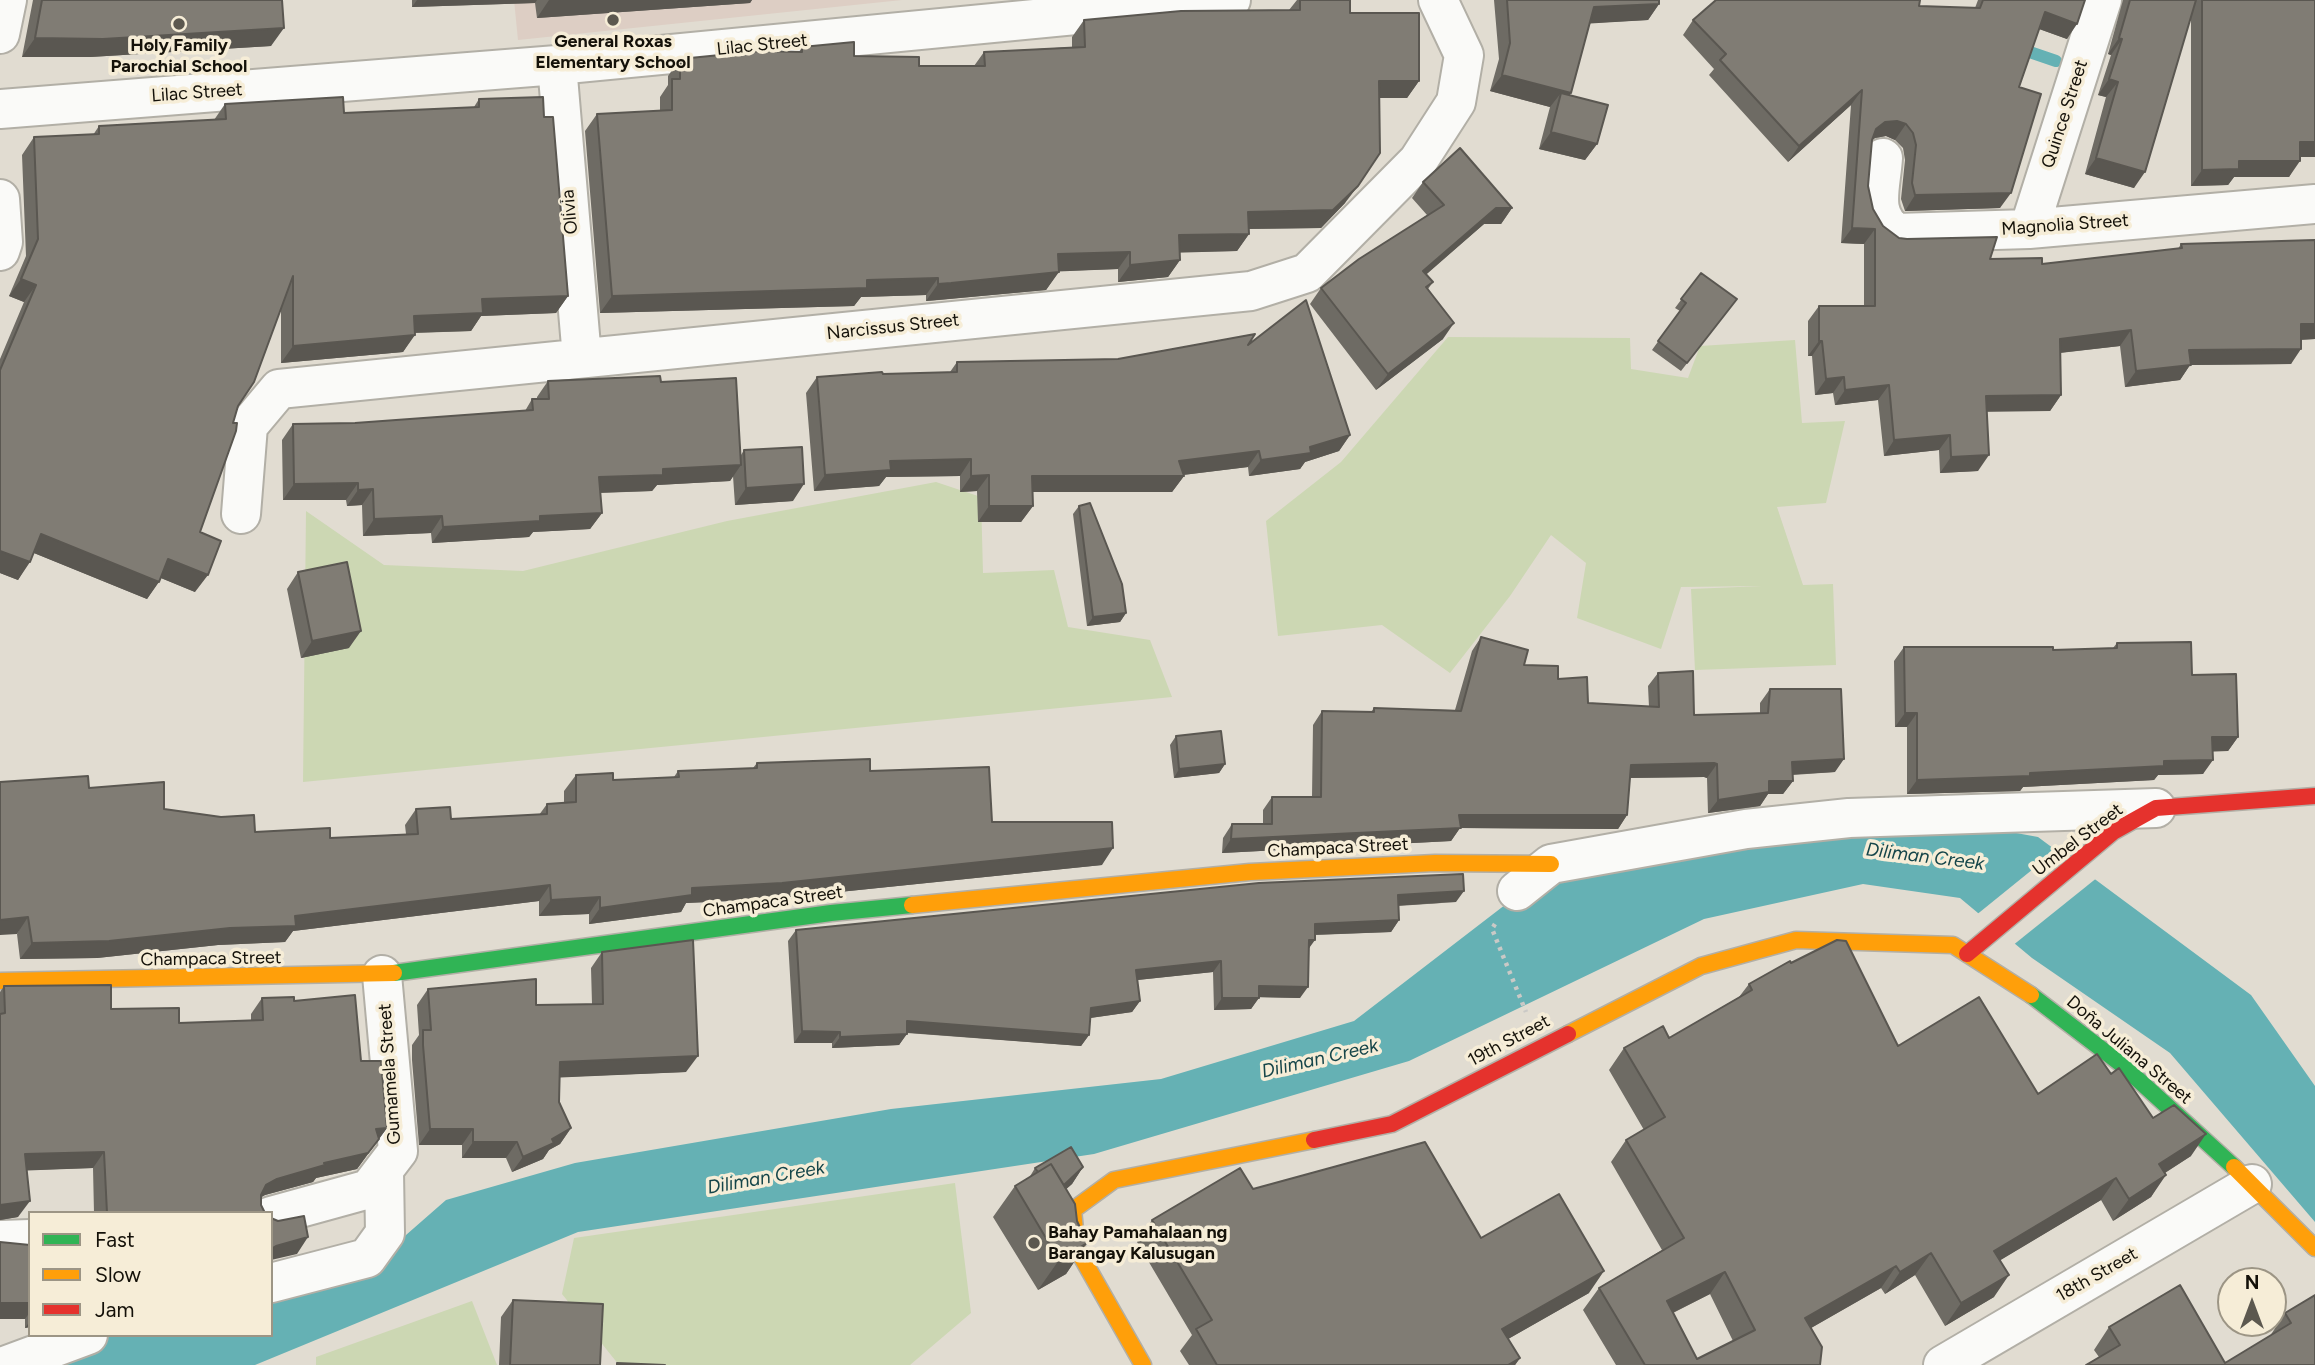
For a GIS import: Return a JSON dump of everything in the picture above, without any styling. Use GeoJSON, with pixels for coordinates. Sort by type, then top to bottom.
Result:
{"type":"FeatureCollection","features":[{"type":"Feature","properties":{"kind":"street"},"geometry":{"type":"LineString","coordinates":[[0,34],[7,0]]}},
{"type":"Feature","properties":{"kind":"street","name":"Lilac Street"},"geometry":{"type":"LineString","coordinates":[[0,109],[557,65],[1230,0]]}},
{"type":"Feature","properties":{"kind":"street","name":"Narcissus Street"},"geometry":{"type":"LineString","coordinates":[[241,514],[248,426],[279,389],[1251,291],[1307,273],[1418,161],[1456,102],[1464,55],[1438,0]]}},
{"type":"Feature","properties":{"kind":"street","name":"Quince Street"},"geometry":{"type":"LineString","coordinates":[[2029,229],[2102,0]]}},
{"type":"Feature","properties":{"kind":"street","name":"Olivia"},"geometry":{"type":"LineString","coordinates":[[557,65],[582,358]]}},
{"type":"Feature","properties":{"kind":"street","name":"Magnolia Street"},"geometry":{"type":"LineString","coordinates":[[1883,158],[1879,210],[1883,223],[1896,233],[2029,229],[2315,204]]}},
{"type":"Feature","properties":{"kind":"street"},"geometry":{"type":"LineString","coordinates":[[0,199],[3,242],[0,251]]}},
{"type":"Feature","properties":{"kind":"street","name":"Umbel Street"},"geometry":{"type":"LineString","coordinates":[[1967,954],[2113,832],[2156,808],[2315,796]]}},
{"type":"Feature","properties":{"kind":"street"},"geometry":{"type":"LineString","coordinates":[[1517,891],[1551,864],[1746,829],[1849,818],[2156,808]]}},
{"type":"Feature","properties":{"kind":"street","name":"Champaca Street"},"geometry":{"type":"LineString","coordinates":[[0,981],[382,975],[831,913],[1250,872],[1435,863],[1551,864]]}},
{"type":"Feature","properties":{"kind":"street","name":"19th Street"},"geometry":{"type":"LineString","coordinates":[[1143,1365],[1077,1249],[1073,1210],[1114,1180],[1392,1124],[1701,966],[1796,940],[1939,943],[1953,945],[1967,954]]}},
{"type":"Feature","properties":{"kind":"street","name":"Doña Juliana Street"},"geometry":{"type":"LineString","coordinates":[[1967,954],[2072,1026],[2144,1085],[2252,1184],[2315,1248]]}},
{"type":"Feature","properties":{"kind":"street","name":"Gumamela Street"},"geometry":{"type":"LineString","coordinates":[[273,1215],[369,1189],[398,1151],[382,975]]}},
{"type":"Feature","properties":{"kind":"street"},"geometry":{"type":"LineString","coordinates":[[273,1282],[367,1258],[385,1233],[383,1172]]}},
{"type":"Feature","properties":{"kind":"street","name":"18th Street"},"geometry":{"type":"LineString","coordinates":[[1943,1365],[2252,1184]]}},
{"type":"Feature","properties":{"kind":"street"},"geometry":{"type":"LineString","coordinates":[[0,1240],[28,1240]]}},
{"type":"Feature","properties":{"kind":"street"},"geometry":{"type":"LineString","coordinates":[[7,1365],[83,1337]]}},
{"type":"Feature","properties":{"kind":"path"},"geometry":{"type":"LineString","coordinates":[[1492,929],[1530,1021]]}},
{"type":"Feature","properties":{"kind":"shaded area","name":"General Roxas Elementary School"},"geometry":{"type":"Polygon","coordinates":[[[514,0],[902,0],[518,40],[514,0]]]}},
{"type":"Feature","properties":{"kind":"green space"},"geometry":{"type":"Polygon","coordinates":[[[1448,337],[1630,338],[1631,369],[1688,378],[1700,346],[1795,340],[1802,423],[1845,421],[1826,503],[1777,507],[1803,585],[1833,584],[1836,665],[1695,670],[1691,589],[1762,586],[1681,587],[1661,649],[1577,618],[1586,563],[1551,535],[1510,596],[1450,673],[1382,625],[1278,636],[1266,521],[1341,462],[1448,337]]]}},
{"type":"Feature","properties":{"kind":"green space"},"geometry":{"type":"Polygon","coordinates":[[[936,482],[981,497],[983,573],[1054,570],[1068,627],[1150,640],[1172,697],[303,782],[306,511],[384,565],[523,571],[727,521],[936,482]]]}},
{"type":"Feature","properties":{"kind":"green space"},"geometry":{"type":"Polygon","coordinates":[[[955,1183],[971,1313],[910,1365],[619,1365],[562,1294],[574,1238],[955,1183]]]}},
{"type":"Feature","properties":{"kind":"green space"},"geometry":{"type":"Polygon","coordinates":[[[472,1301],[497,1365],[316,1365],[316,1357],[472,1301]]]}},
{"type":"Feature","properties":{"kind":"water","name":"Diliman Creek"},"geometry":{"type":"Polygon","coordinates":[[[1967,824],[2038,837],[2251,995],[2315,1086],[2315,1222],[2170,1053],[2032,958],[1960,898],[1863,884],[1704,919],[1409,1061],[1094,1154],[578,1232],[255,1365],[23,1365],[107,1337],[273,1337],[273,1290],[374,1263],[446,1200],[575,1163],[891,1109],[1161,1079],[1354,1021],[1527,888],[1815,825],[1967,824]]]}},
{"type":"Feature","properties":{"kind":"pier"},"geometry":{"type":"Polygon","coordinates":[[[2059,848],[2098,877],[2012,946],[1975,916],[2059,848]]]}},
{"type":"Feature","properties":{"kind":"building","name":"Holy Family Parochial School"},"geometry":{"type":"Polygon","coordinates":[[[42,0],[282,0],[284,28],[103,39],[35,38],[42,0]]]}},
{"type":"Feature","properties":{"kind":"building"},"geometry":{"type":"Polygon","coordinates":[[[1300,0],[1350,0],[1350,13],[1419,13],[1419,81],[1379,81],[1380,153],[1358,186],[1333,210],[1248,212],[1249,234],[1179,235],[1180,260],[1130,265],[1130,252],[1058,254],[1059,272],[951,283],[938,284],[938,278],[867,280],[867,288],[612,296],[597,114],[672,110],[672,79],[680,79],[680,59],[760,51],[802,52],[802,47],[854,42],[854,56],[919,57],[919,66],[985,66],[984,52],[1085,47],[1084,20],[1181,11],[1300,10],[1300,0]]]}},
{"type":"Feature","properties":{"kind":"building"},"geometry":{"type":"Polygon","coordinates":[[[1507,0],[1659,0],[1659,4],[1594,7],[1571,93],[1502,75],[1510,43],[1507,0]]]}},
{"type":"Feature","properties":{"kind":"building"},"geometry":{"type":"Polygon","coordinates":[[[1716,0],[1920,0],[1919,6],[1980,8],[1983,0],[2085,0],[2077,24],[2045,12],[2019,87],[2041,94],[2011,193],[1915,195],[1912,183],[1916,145],[1913,133],[1906,124],[1897,121],[1885,122],[1876,129],[1872,140],[1868,186],[1873,209],[1883,226],[1899,238],[1907,239],[1997,237],[1990,259],[2042,258],[2042,264],[2182,248],[2181,244],[2315,240],[2315,324],[2301,324],[2301,349],[2189,350],[2191,365],[2136,371],[2131,330],[2060,339],[2061,395],[1986,396],[1989,455],[1951,457],[1950,435],[1894,440],[1889,385],[1845,390],[1844,377],[1826,379],[1822,341],[1819,341],[1819,306],[1875,306],[1875,229],[1852,228],[1862,90],[1799,146],[1720,60],[1726,54],[1693,20],[1716,0]]]}},
{"type":"Feature","properties":{"kind":"building"},"geometry":{"type":"Polygon","coordinates":[[[2130,0],[2196,0],[2145,172],[2096,158],[2118,82],[2109,79],[2122,39],[2119,38],[2130,0]]]}},
{"type":"Feature","properties":{"kind":"building"},"geometry":{"type":"Polygon","coordinates":[[[2202,0],[2315,0],[2315,142],[2300,142],[2300,161],[2239,161],[2239,169],[2202,170],[2202,0]]]}},
{"type":"Feature","properties":{"kind":"building"},"geometry":{"type":"Polygon","coordinates":[[[1561,93],[1608,105],[1597,144],[1551,132],[1561,93]]]}},
{"type":"Feature","properties":{"kind":"building"},"geometry":{"type":"Polygon","coordinates":[[[343,97],[344,113],[479,107],[479,99],[543,97],[544,117],[553,117],[568,296],[482,299],[483,313],[414,316],[415,335],[293,346],[293,276],[254,382],[238,406],[233,423],[237,423],[236,431],[200,532],[221,541],[208,575],[168,559],[159,582],[41,534],[30,562],[0,551],[0,370],[36,285],[21,279],[38,239],[34,137],[99,134],[99,126],[226,119],[225,104],[343,97]]]}},
{"type":"Feature","properties":{"kind":"building"},"geometry":{"type":"Polygon","coordinates":[[[1460,148],[1512,208],[1496,208],[1423,271],[1433,282],[1426,287],[1454,323],[1388,374],[1321,288],[1359,259],[1444,205],[1423,182],[1460,148]]]}},
{"type":"Feature","properties":{"kind":"building"},"geometry":{"type":"Polygon","coordinates":[[[1701,273],[1737,299],[1687,363],[1658,341],[1686,303],[1681,299],[1701,273]]]}},
{"type":"Feature","properties":{"kind":"building"},"geometry":{"type":"Polygon","coordinates":[[[1306,300],[1350,435],[1310,447],[1311,453],[1261,460],[1259,451],[1179,461],[1184,476],[1032,476],[1033,506],[989,506],[989,475],[971,476],[971,459],[890,461],[891,470],[825,475],[817,377],[882,372],[957,372],[957,362],[1118,359],[1255,334],[1248,345],[1306,300]]]}},
{"type":"Feature","properties":{"kind":"building"},"geometry":{"type":"Polygon","coordinates":[[[660,376],[661,382],[736,378],[741,465],[663,469],[663,475],[599,477],[602,513],[540,516],[540,521],[443,527],[442,516],[374,519],[373,489],[358,490],[358,483],[294,484],[293,424],[355,423],[533,410],[532,399],[549,399],[548,381],[660,376]]]}},
{"type":"Feature","properties":{"kind":"building"},"geometry":{"type":"Polygon","coordinates":[[[802,447],[804,484],[746,488],[744,450],[802,447]]]}},
{"type":"Feature","properties":{"kind":"building"},"geometry":{"type":"Polygon","coordinates":[[[1090,503],[1122,584],[1126,613],[1093,617],[1079,506],[1090,503]]]}},
{"type":"Feature","properties":{"kind":"building"},"geometry":{"type":"Polygon","coordinates":[[[347,562],[361,631],[312,641],[298,572],[347,562]]]}},
{"type":"Feature","properties":{"kind":"building"},"geometry":{"type":"Polygon","coordinates":[[[1481,637],[1528,650],[1524,665],[1558,666],[1558,679],[1587,677],[1588,703],[1659,707],[1658,673],[1693,671],[1694,715],[1768,713],[1770,689],[1841,689],[1844,759],[1792,762],[1793,781],[1769,781],[1769,792],[1718,800],[1717,764],[1631,765],[1627,815],[1459,815],[1461,828],[1231,839],[1232,824],[1272,824],[1272,797],[1321,797],[1322,711],[1374,712],[1374,708],[1461,711],[1481,637]]]}},
{"type":"Feature","properties":{"kind":"building"},"geometry":{"type":"Polygon","coordinates":[[[2191,642],[2192,675],[2236,674],[2238,737],[2212,737],[2213,760],[2164,761],[2164,766],[2030,773],[2030,776],[1917,780],[1917,713],[1905,713],[1904,647],[2053,647],[2053,650],[2117,648],[2117,643],[2191,642]]]}},
{"type":"Feature","properties":{"kind":"building"},"geometry":{"type":"Polygon","coordinates":[[[1221,731],[1225,764],[1179,769],[1176,736],[1221,731]]]}},
{"type":"Feature","properties":{"kind":"building"},"geometry":{"type":"Polygon","coordinates":[[[870,759],[870,771],[989,767],[992,822],[1112,822],[1113,848],[782,883],[692,888],[692,895],[600,908],[600,897],[551,900],[550,885],[295,916],[296,926],[230,928],[109,941],[32,943],[28,917],[0,920],[0,782],[88,776],[89,788],[164,782],[164,809],[221,817],[254,815],[255,832],[330,828],[330,838],[418,834],[416,809],[450,807],[451,819],[547,814],[547,804],[576,802],[576,775],[613,773],[613,780],[679,777],[678,771],[757,768],[757,763],[870,759]]]}},
{"type":"Feature","properties":{"kind":"building"},"geometry":{"type":"Polygon","coordinates":[[[1463,874],[1464,891],[1398,895],[1399,920],[1315,924],[1315,940],[1309,940],[1308,987],[1259,986],[1259,998],[1222,998],[1221,961],[1136,970],[1140,1001],[1091,1008],[1089,1035],[907,1021],[907,1034],[840,1037],[840,1032],[802,1031],[796,930],[1259,883],[1463,874]]]}},
{"type":"Feature","properties":{"kind":"building"},"geometry":{"type":"Polygon","coordinates":[[[693,940],[698,1056],[560,1062],[559,1102],[571,1128],[552,1139],[554,1143],[523,1157],[517,1142],[473,1142],[473,1129],[430,1129],[423,1045],[423,1030],[431,1030],[428,989],[536,979],[536,1005],[603,1004],[602,952],[693,940]]]}},
{"type":"Feature","properties":{"kind":"building"},"geometry":{"type":"Polygon","coordinates":[[[1837,940],[1846,941],[1898,1046],[1979,997],[2038,1094],[2097,1054],[2111,1074],[2119,1068],[2153,1118],[2174,1105],[2206,1134],[2159,1164],[2166,1175],[2129,1199],[2116,1178],[1994,1251],[2009,1275],[1961,1303],[1931,1253],[1900,1272],[1896,1266],[1805,1318],[1822,1347],[1820,1365],[1645,1365],[1599,1288],[1684,1238],[1626,1140],[1665,1117],[1624,1048],[1663,1026],[1669,1038],[1752,990],[1749,984],[1790,961],[1791,963],[1837,940]],[[1725,1272],[1667,1301],[1697,1359],[1755,1330],[1725,1272]]]}},
{"type":"Feature","properties":{"kind":"building"},"geometry":{"type":"Polygon","coordinates":[[[111,985],[111,1009],[179,1008],[179,1023],[263,1020],[262,998],[294,997],[294,1001],[355,995],[361,1061],[381,1061],[387,1128],[376,1129],[379,1139],[368,1153],[324,1163],[325,1165],[277,1179],[266,1185],[261,1195],[264,1211],[107,1211],[104,1152],[25,1154],[30,1201],[0,1205],[0,1014],[5,1013],[4,986],[111,985]]]}},
{"type":"Feature","properties":{"kind":"building"},"geometry":{"type":"Polygon","coordinates":[[[1425,1142],[1481,1238],[1559,1194],[1604,1271],[1502,1329],[1520,1358],[1508,1365],[1217,1365],[1196,1329],[1212,1320],[1152,1220],[1240,1168],[1253,1189],[1425,1142]]]}},
{"type":"Feature","properties":{"kind":"building"},"geometry":{"type":"Polygon","coordinates":[[[1071,1147],[1083,1167],[1065,1187],[1051,1164],[1038,1172],[1035,1168],[1071,1147]]]}},
{"type":"Feature","properties":{"kind":"building"},"geometry":{"type":"Polygon","coordinates":[[[1051,1164],[1075,1204],[1077,1221],[1087,1243],[1059,1260],[1015,1186],[1051,1164]]]}},
{"type":"Feature","properties":{"kind":"building"},"geometry":{"type":"Polygon","coordinates":[[[304,1216],[308,1237],[273,1248],[273,1219],[278,1221],[304,1216]]]}},
{"type":"Feature","properties":{"kind":"building"},"geometry":{"type":"Polygon","coordinates":[[[0,1242],[28,1245],[28,1303],[0,1303],[0,1242]]]}},
{"type":"Feature","properties":{"kind":"building"},"geometry":{"type":"Polygon","coordinates":[[[2180,1285],[2225,1363],[2268,1337],[2287,1337],[2287,1325],[2291,1323],[2287,1312],[2315,1295],[2315,1365],[2086,1365],[2120,1345],[2109,1327],[2180,1285]]]}},
{"type":"Feature","properties":{"kind":"building"},"geometry":{"type":"Polygon","coordinates":[[[513,1300],[603,1304],[600,1365],[510,1365],[513,1300]]]}},
{"type":"Feature","properties":{"kind":"building"},"geometry":{"type":"Polygon","coordinates":[[[617,1363],[665,1365],[617,1365],[617,1363]]]}},
{"type":"Feature","properties":{"kind":"waterway"},"geometry":{"type":"LineString","coordinates":[[2015,47],[2056,61]]}},
{"type":"Feature","properties":{"kind":"traffic: fast"},"geometry":{"type":"LineString","coordinates":[[394,973],[831,913],[912,905]]}},
{"type":"Feature","properties":{"kind":"traffic: fast"},"geometry":{"type":"LineString","coordinates":[[2031,995],[2121,1064],[2234,1167]]}},
{"type":"Feature","properties":{"kind":"traffic: slow"},"geometry":{"type":"LineString","coordinates":[[912,905],[1250,872],[1435,863],[1551,864]]}},
{"type":"Feature","properties":{"kind":"traffic: slow"},"geometry":{"type":"LineString","coordinates":[[1568,1034],[1701,966],[1796,940],[1953,945],[2031,995]]}},
{"type":"Feature","properties":{"kind":"traffic: slow"},"geometry":{"type":"LineString","coordinates":[[0,981],[394,973]]}},
{"type":"Feature","properties":{"kind":"traffic: slow"},"geometry":{"type":"LineString","coordinates":[[1143,1365],[1077,1249],[1073,1210],[1114,1180],[1314,1140]]}},
{"type":"Feature","properties":{"kind":"traffic: slow"},"geometry":{"type":"LineString","coordinates":[[2234,1167],[2315,1248]]}},
{"type":"Feature","properties":{"kind":"traffic: jam"},"geometry":{"type":"LineString","coordinates":[[1967,954],[2113,832],[2156,808],[2315,796]]}},
{"type":"Feature","properties":{"kind":"traffic: jam"},"geometry":{"type":"LineString","coordinates":[[1314,1140],[1392,1124],[1568,1034]]}},
{"type":"Feature","properties":{"kind":"place","name":"General Roxas Elementary School"},"geometry":{"type":"Point","coordinates":[613,20]}},
{"type":"Feature","properties":{"kind":"place","name":"Holy Family Parochial School"},"geometry":{"type":"Point","coordinates":[179,24]}},
{"type":"Feature","properties":{"kind":"place","name":"Bahay Pamahalaan ng Barangay Kalusugan"},"geometry":{"type":"Point","coordinates":[1034,1243]}}]}
